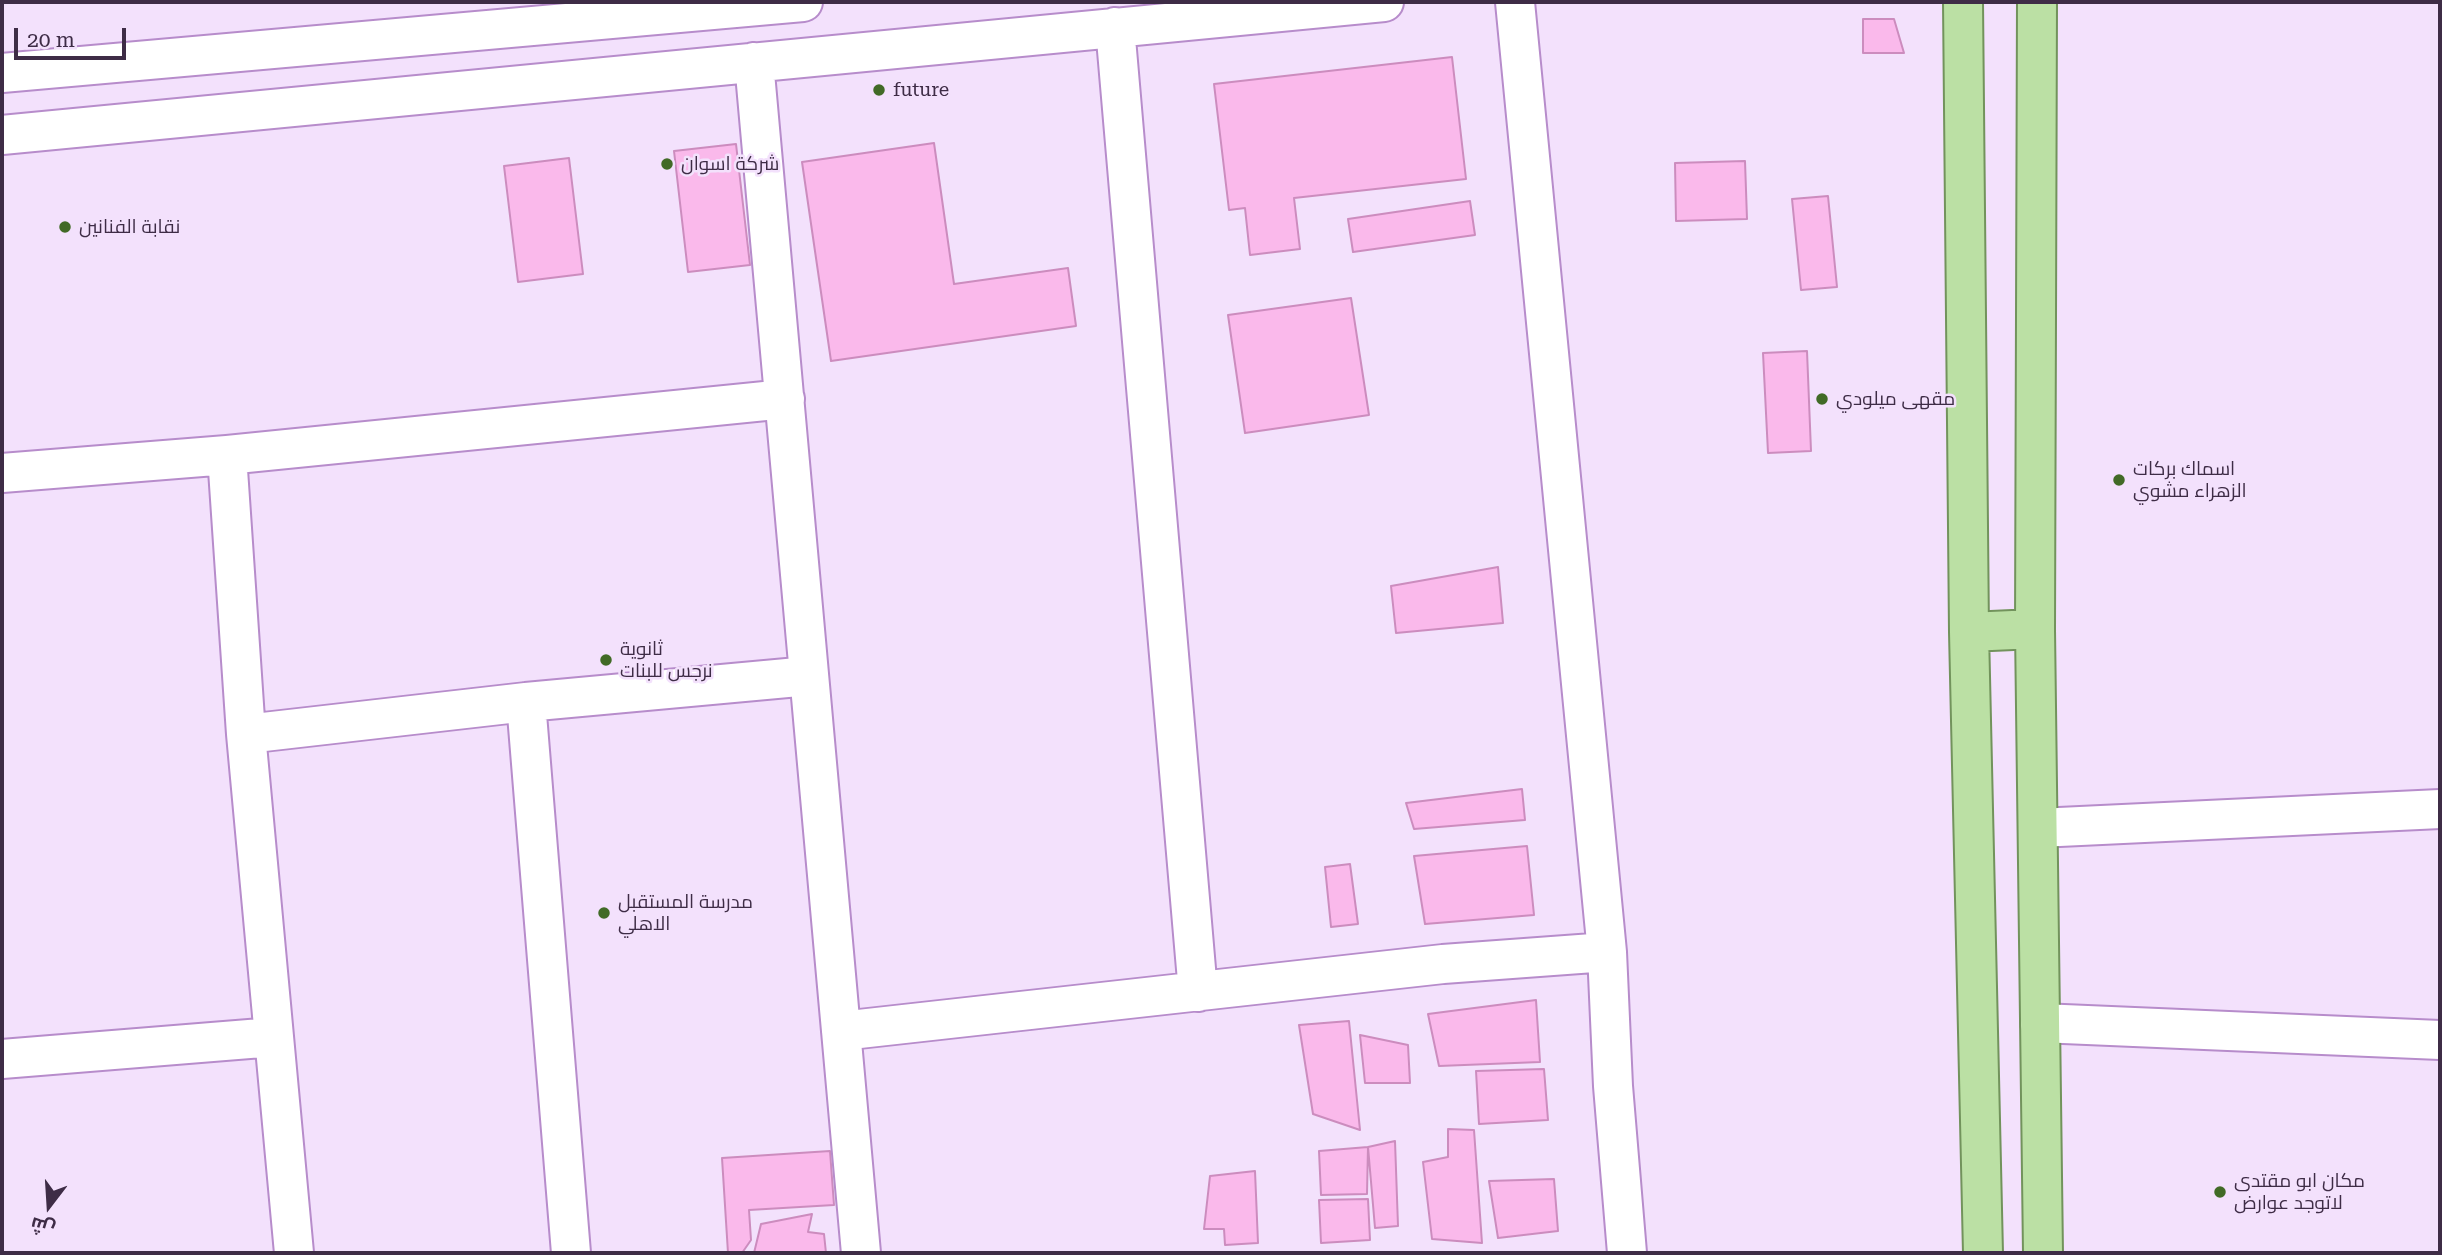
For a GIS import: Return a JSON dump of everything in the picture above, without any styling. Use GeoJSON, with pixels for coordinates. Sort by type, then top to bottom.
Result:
{"type":"FeatureCollection","features":[{"type":"Feature","properties":{"kind":"main road"},"geometry":{"type":"LineString","coordinates":[[1963,2],[1969,632],[1983,1253]]}},
{"type":"Feature","properties":{"kind":"main road"},"geometry":{"type":"LineString","coordinates":[[2037,2],[2035,629],[2043,1253]]}},
{"type":"Feature","properties":{"kind":"main road"},"geometry":{"type":"LineString","coordinates":[[1969,632],[2035,629]]}},
{"type":"Feature","properties":{"kind":"street"},"geometry":{"type":"LineString","coordinates":[[3,63],[454,32],[803,2]]}},
{"type":"Feature","properties":{"kind":"street"},"geometry":{"type":"LineString","coordinates":[[2,135],[1384,2]]}},
{"type":"Feature","properties":{"kind":"street"},"geometry":{"type":"LineString","coordinates":[[1515,2],[1607,952],[1613,1086],[1627,1253]]}},
{"type":"Feature","properties":{"kind":"street"},"geometry":{"type":"LineString","coordinates":[[1115,27],[1198,992]]}},
{"type":"Feature","properties":{"kind":"street"},"geometry":{"type":"LineString","coordinates":[[454,32],[459,91]]}},
{"type":"Feature","properties":{"kind":"street"},"geometry":{"type":"LineString","coordinates":[[754,62],[861,1253]]}},
{"type":"Feature","properties":{"kind":"street"},"geometry":{"type":"LineString","coordinates":[[2,473],[227,455],[785,399]]}},
{"type":"Feature","properties":{"kind":"street"},"geometry":{"type":"LineString","coordinates":[[227,455],[246,734],[294,1253]]}},
{"type":"Feature","properties":{"kind":"street"},"geometry":{"type":"LineString","coordinates":[[246,734],[526,702],[809,676]]}},
{"type":"Feature","properties":{"kind":"street"},"geometry":{"type":"LineString","coordinates":[[526,702],[571,1253]]}},
{"type":"Feature","properties":{"kind":"street"},"geometry":{"type":"LineString","coordinates":[[2038,828],[2440,809]]}},
{"type":"Feature","properties":{"kind":"street"},"geometry":{"type":"LineString","coordinates":[[841,1031],[1443,964],[1607,952]]}},
{"type":"Feature","properties":{"kind":"street"},"geometry":{"type":"LineString","coordinates":[[2040,1023],[2440,1040]]}},
{"type":"Feature","properties":{"kind":"street"},"geometry":{"type":"LineString","coordinates":[[2,1059],[274,1037]]}},
{"type":"Feature","properties":{"kind":"building"},"geometry":{"type":"Polygon","coordinates":[[[1863,19],[1894,19],[1904,53],[1863,53],[1863,19]]]}},
{"type":"Feature","properties":{"kind":"building"},"geometry":{"type":"Polygon","coordinates":[[[1452,57],[1466,179],[1294,198],[1300,249],[1250,255],[1245,208],[1229,210],[1214,84],[1452,57]]]}},
{"type":"Feature","properties":{"kind":"building"},"geometry":{"type":"Polygon","coordinates":[[[934,143],[954,284],[1068,268],[1076,326],[831,361],[802,162],[934,143]]]}},
{"type":"Feature","properties":{"kind":"building"},"geometry":{"type":"Polygon","coordinates":[[[736,144],[750,265],[688,272],[674,151],[736,144]]]}},
{"type":"Feature","properties":{"kind":"building"},"geometry":{"type":"Polygon","coordinates":[[[569,158],[583,274],[518,282],[504,166],[569,158]]]}},
{"type":"Feature","properties":{"kind":"building"},"geometry":{"type":"Polygon","coordinates":[[[1745,161],[1747,219],[1676,221],[1675,163],[1745,161]]]}},
{"type":"Feature","properties":{"kind":"building"},"geometry":{"type":"Polygon","coordinates":[[[1828,196],[1837,287],[1801,290],[1792,199],[1828,196]]]}},
{"type":"Feature","properties":{"kind":"building"},"geometry":{"type":"Polygon","coordinates":[[[1470,201],[1475,235],[1353,252],[1348,219],[1470,201]]]}},
{"type":"Feature","properties":{"kind":"building"},"geometry":{"type":"Polygon","coordinates":[[[1351,298],[1369,415],[1245,433],[1228,315],[1351,298]]]}},
{"type":"Feature","properties":{"kind":"building"},"geometry":{"type":"Polygon","coordinates":[[[1807,351],[1811,451],[1768,453],[1763,353],[1807,351]]]}},
{"type":"Feature","properties":{"kind":"building"},"geometry":{"type":"Polygon","coordinates":[[[1498,567],[1503,623],[1396,633],[1391,586],[1498,567]]]}},
{"type":"Feature","properties":{"kind":"building"},"geometry":{"type":"Polygon","coordinates":[[[1522,789],[1525,820],[1414,829],[1406,803],[1522,789]]]}},
{"type":"Feature","properties":{"kind":"building"},"geometry":{"type":"Polygon","coordinates":[[[1527,846],[1534,915],[1425,924],[1414,856],[1527,846]]]}},
{"type":"Feature","properties":{"kind":"building"},"geometry":{"type":"Polygon","coordinates":[[[1350,864],[1358,924],[1331,927],[1325,867],[1350,864]]]}},
{"type":"Feature","properties":{"kind":"building"},"geometry":{"type":"Polygon","coordinates":[[[1536,1000],[1540,1062],[1439,1066],[1428,1014],[1536,1000]]]}},
{"type":"Feature","properties":{"kind":"building"},"geometry":{"type":"Polygon","coordinates":[[[1349,1021],[1360,1130],[1313,1114],[1299,1025],[1349,1021]]]}},
{"type":"Feature","properties":{"kind":"building"},"geometry":{"type":"Polygon","coordinates":[[[1360,1035],[1408,1045],[1410,1083],[1365,1083],[1360,1035]]]}},
{"type":"Feature","properties":{"kind":"building"},"geometry":{"type":"Polygon","coordinates":[[[1544,1069],[1548,1120],[1479,1124],[1476,1071],[1544,1069]]]}},
{"type":"Feature","properties":{"kind":"building"},"geometry":{"type":"Polygon","coordinates":[[[1448,1129],[1474,1130],[1482,1243],[1432,1239],[1423,1162],[1448,1157],[1448,1129]]]}},
{"type":"Feature","properties":{"kind":"building"},"geometry":{"type":"Polygon","coordinates":[[[1395,1141],[1398,1226],[1375,1228],[1368,1147],[1395,1141]]]}},
{"type":"Feature","properties":{"kind":"building"},"geometry":{"type":"Polygon","coordinates":[[[1368,1147],[1367,1194],[1321,1195],[1319,1151],[1368,1147]]]}},
{"type":"Feature","properties":{"kind":"building"},"geometry":{"type":"Polygon","coordinates":[[[830,1151],[834,1205],[749,1210],[751,1240],[742,1253],[728,1253],[722,1158],[830,1151]]]}},
{"type":"Feature","properties":{"kind":"building"},"geometry":{"type":"Polygon","coordinates":[[[1255,1171],[1258,1243],[1225,1245],[1224,1229],[1204,1229],[1210,1176],[1255,1171]]]}},
{"type":"Feature","properties":{"kind":"building"},"geometry":{"type":"Polygon","coordinates":[[[1554,1179],[1558,1231],[1498,1238],[1489,1181],[1554,1179]]]}},
{"type":"Feature","properties":{"kind":"building"},"geometry":{"type":"Polygon","coordinates":[[[1368,1199],[1370,1240],[1321,1243],[1319,1200],[1368,1199]]]}},
{"type":"Feature","properties":{"kind":"building"},"geometry":{"type":"Polygon","coordinates":[[[812,1214],[808,1232],[824,1234],[826,1253],[754,1253],[761,1224],[812,1214]]]}},
{"type":"Feature","properties":{"kind":"place","name":"future"},"geometry":{"type":"Point","coordinates":[879,90]}},
{"type":"Feature","properties":{"kind":"place","name":"شركة اسوان"},"geometry":{"type":"Point","coordinates":[667,164]}},
{"type":"Feature","properties":{"kind":"place","name":"نقابة الفنانين"},"geometry":{"type":"Point","coordinates":[65,227]}},
{"type":"Feature","properties":{"kind":"place","name":"مقهى ميلودي"},"geometry":{"type":"Point","coordinates":[1822,399]}},
{"type":"Feature","properties":{"kind":"place","name":"اسماك بركات الزهراء مشوي"},"geometry":{"type":"Point","coordinates":[2119,480]}},
{"type":"Feature","properties":{"kind":"place","name":"ثانوية نرجس للبنات"},"geometry":{"type":"Point","coordinates":[606,660]}},
{"type":"Feature","properties":{"kind":"place","name":"مدرسة المستقبل الاهلي"},"geometry":{"type":"Point","coordinates":[604,913]}},
{"type":"Feature","properties":{"kind":"place","name":"مكان ابو مقتدى لاتوجد عوارض"},"geometry":{"type":"Point","coordinates":[2220,1192]}}]}
